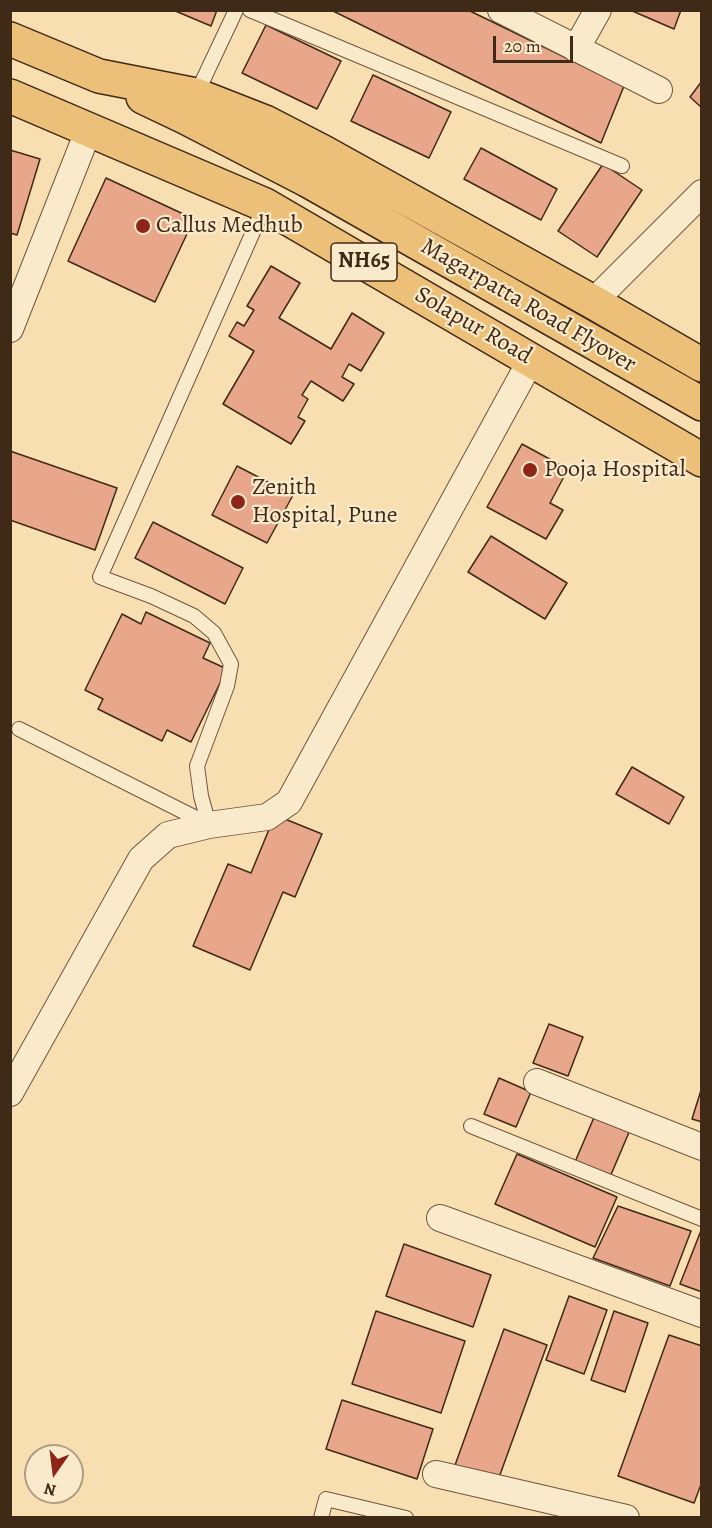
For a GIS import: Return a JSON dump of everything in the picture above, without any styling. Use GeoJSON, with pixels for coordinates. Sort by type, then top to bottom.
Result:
{"type":"FeatureCollection","features":[{"type":"Feature","properties":{"kind":"highway"},"geometry":{"type":"LineString","coordinates":[[10,39],[99,76],[196,95],[265,122],[593,302],[702,365]]}},
{"type":"Feature","properties":{"kind":"highway","name":"Magarpatta Road Flyover"},"geometry":{"type":"LineString","coordinates":[[99,76],[186,117],[307,180],[702,404]]}},
{"type":"Feature","properties":{"kind":"highway","name":"Solapur Road"},"geometry":{"type":"LineString","coordinates":[[10,96],[265,205],[702,460]]}},
{"type":"Feature","properties":{"kind":"street"},"geometry":{"type":"LineString","coordinates":[[501,10],[659,90]]}},
{"type":"Feature","properties":{"kind":"street"},"geometry":{"type":"LineString","coordinates":[[576,49],[598,10]]}},
{"type":"Feature","properties":{"kind":"street"},"geometry":{"type":"LineString","coordinates":[[10,329],[89,129]]}},
{"type":"Feature","properties":{"kind":"street"},"geometry":{"type":"LineString","coordinates":[[593,302],[702,193]]}},
{"type":"Feature","properties":{"kind":"street"},"geometry":{"type":"LineString","coordinates":[[10,1093],[141,859],[168,835],[209,825],[267,817],[290,802],[531,360]]}},
{"type":"Feature","properties":{"kind":"street"},"geometry":{"type":"LineString","coordinates":[[537,1082],[702,1147]]}},
{"type":"Feature","properties":{"kind":"street"},"geometry":{"type":"LineString","coordinates":[[440,1218],[702,1314]]}},
{"type":"Feature","properties":{"kind":"street"},"geometry":{"type":"LineString","coordinates":[[436,1474],[626,1518]]}},
{"type":"Feature","properties":{"kind":"lane"},"geometry":{"type":"LineString","coordinates":[[196,95],[236,10]]}},
{"type":"Feature","properties":{"kind":"lane"},"geometry":{"type":"LineString","coordinates":[[250,10],[622,166]]}},
{"type":"Feature","properties":{"kind":"lane"},"geometry":{"type":"LineString","coordinates":[[209,825],[201,796],[197,766],[227,686],[231,664],[214,633],[194,616],[151,596],[100,577],[265,205]]}},
{"type":"Feature","properties":{"kind":"lane"},"geometry":{"type":"LineString","coordinates":[[20,729],[209,825]]}},
{"type":"Feature","properties":{"kind":"lane"},"geometry":{"type":"LineString","coordinates":[[471,1126],[702,1219]]}},
{"type":"Feature","properties":{"kind":"lane"},"geometry":{"type":"LineString","coordinates":[[321,1518],[326,1499],[406,1518]]}},
{"type":"Feature","properties":{"kind":"building"},"geometry":{"type":"Polygon","coordinates":[[[173,10],[217,10],[211,26],[173,10]]]}},
{"type":"Feature","properties":{"kind":"building"},"geometry":{"type":"Polygon","coordinates":[[[331,10],[468,10],[624,86],[601,143],[331,10]]]}},
{"type":"Feature","properties":{"kind":"building"},"geometry":{"type":"Polygon","coordinates":[[[630,10],[681,10],[674,29],[630,10]]]}},
{"type":"Feature","properties":{"kind":"building"},"geometry":{"type":"Polygon","coordinates":[[[266,25],[341,61],[317,109],[242,73],[266,25]]]}},
{"type":"Feature","properties":{"kind":"building"},"geometry":{"type":"Polygon","coordinates":[[[373,75],[451,112],[429,158],[351,121],[373,75]]]}},
{"type":"Feature","properties":{"kind":"building"},"geometry":{"type":"Polygon","coordinates":[[[702,81],[702,108],[690,97],[702,81]]]}},
{"type":"Feature","properties":{"kind":"building"},"geometry":{"type":"Polygon","coordinates":[[[481,148],[557,189],[541,220],[464,179],[481,148]]]}},
{"type":"Feature","properties":{"kind":"building"},"geometry":{"type":"Polygon","coordinates":[[[10,150],[40,159],[17,235],[10,233],[10,150]]]}},
{"type":"Feature","properties":{"kind":"building"},"geometry":{"type":"Polygon","coordinates":[[[603,164],[642,190],[597,257],[558,231],[603,164]]]}},
{"type":"Feature","properties":{"kind":"building"},"geometry":{"type":"Polygon","coordinates":[[[106,178],[194,219],[155,302],[68,261],[106,178]]]}},
{"type":"Feature","properties":{"kind":"building"},"geometry":{"type":"Polygon","coordinates":[[[271,266],[300,283],[279,318],[331,349],[352,313],[384,333],[361,371],[349,364],[342,377],[354,384],[343,401],[311,381],[302,395],[308,399],[298,417],[305,421],[291,444],[223,404],[254,351],[229,336],[237,322],[244,326],[254,310],[247,306],[271,266]]]}},
{"type":"Feature","properties":{"kind":"building"},"geometry":{"type":"Polygon","coordinates":[[[522,444],[568,469],[550,503],[563,510],[546,539],[487,507],[522,444]]]}},
{"type":"Feature","properties":{"kind":"building"},"geometry":{"type":"Polygon","coordinates":[[[10,451],[117,488],[95,550],[10,520],[10,451]]]}},
{"type":"Feature","properties":{"kind":"building"},"geometry":{"type":"Polygon","coordinates":[[[237,466],[293,495],[267,543],[212,515],[237,466]]]}},
{"type":"Feature","properties":{"kind":"building"},"geometry":{"type":"Polygon","coordinates":[[[153,522],[243,568],[225,604],[135,558],[153,522]]]}},
{"type":"Feature","properties":{"kind":"building"},"geometry":{"type":"Polygon","coordinates":[[[491,536],[567,583],[545,619],[468,572],[491,536]]]}},
{"type":"Feature","properties":{"kind":"building"},"geometry":{"type":"Polygon","coordinates":[[[146,612],[210,643],[203,658],[227,669],[191,742],[167,730],[162,741],[98,709],[103,699],[85,690],[122,614],[141,624],[146,612]]]}},
{"type":"Feature","properties":{"kind":"building"},"geometry":{"type":"Polygon","coordinates":[[[632,767],[684,797],[669,824],[616,794],[632,767]]]}},
{"type":"Feature","properties":{"kind":"building"},"geometry":{"type":"Polygon","coordinates":[[[275,815],[322,834],[295,897],[283,892],[250,970],[193,946],[228,864],[251,873],[275,815]]]}},
{"type":"Feature","properties":{"kind":"building"},"geometry":{"type":"Polygon","coordinates":[[[549,1024],[583,1037],[568,1076],[533,1063],[549,1024]]]}},
{"type":"Feature","properties":{"kind":"building"},"geometry":{"type":"Polygon","coordinates":[[[499,1078],[531,1092],[516,1127],[484,1114],[499,1078]]]}},
{"type":"Feature","properties":{"kind":"building"},"geometry":{"type":"Polygon","coordinates":[[[702,1087],[702,1122],[692,1119],[702,1087]]]}},
{"type":"Feature","properties":{"kind":"building"},"geometry":{"type":"Polygon","coordinates":[[[595,1115],[630,1130],[610,1177],[575,1162],[595,1115]]]}},
{"type":"Feature","properties":{"kind":"building"},"geometry":{"type":"Polygon","coordinates":[[[517,1154],[617,1197],[595,1247],[495,1204],[517,1154]]]}},
{"type":"Feature","properties":{"kind":"building"},"geometry":{"type":"Polygon","coordinates":[[[618,1206],[691,1231],[670,1286],[593,1258],[618,1206]]]}},
{"type":"Feature","properties":{"kind":"building"},"geometry":{"type":"Polygon","coordinates":[[[702,1228],[702,1292],[680,1284],[702,1228]]]}},
{"type":"Feature","properties":{"kind":"building"},"geometry":{"type":"Polygon","coordinates":[[[404,1244],[491,1275],[473,1327],[386,1296],[404,1244]]]}},
{"type":"Feature","properties":{"kind":"building"},"geometry":{"type":"Polygon","coordinates":[[[569,1296],[607,1310],[584,1374],[546,1360],[569,1296]]]}},
{"type":"Feature","properties":{"kind":"building"},"geometry":{"type":"Polygon","coordinates":[[[376,1311],[465,1341],[441,1413],[352,1384],[376,1311]]]}},
{"type":"Feature","properties":{"kind":"building"},"geometry":{"type":"Polygon","coordinates":[[[614,1311],[648,1323],[625,1392],[591,1380],[614,1311]]]}},
{"type":"Feature","properties":{"kind":"building"},"geometry":{"type":"Polygon","coordinates":[[[504,1329],[547,1345],[497,1483],[454,1468],[504,1329]]]}},
{"type":"Feature","properties":{"kind":"building"},"geometry":{"type":"Polygon","coordinates":[[[669,1335],[702,1346],[702,1482],[694,1503],[618,1476],[669,1335]]]}},
{"type":"Feature","properties":{"kind":"building"},"geometry":{"type":"Polygon","coordinates":[[[342,1400],[433,1429],[417,1479],[326,1449],[342,1400]]]}},
{"type":"Feature","properties":{"kind":"place","name":"Callus Medhub"},"geometry":{"type":"Point","coordinates":[143,226]}},
{"type":"Feature","properties":{"kind":"place","name":"Pooja Hospital"},"geometry":{"type":"Point","coordinates":[530,470]}},
{"type":"Feature","properties":{"kind":"place","name":"Zenith Hospital, Pune"},"geometry":{"type":"Point","coordinates":[238,502]}}]}
